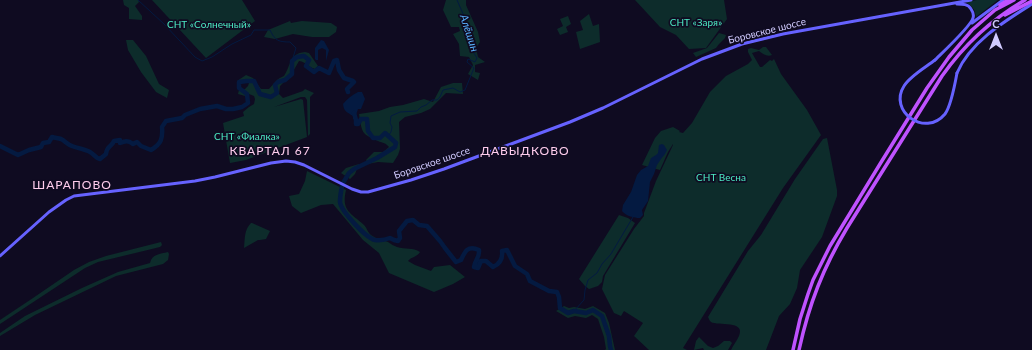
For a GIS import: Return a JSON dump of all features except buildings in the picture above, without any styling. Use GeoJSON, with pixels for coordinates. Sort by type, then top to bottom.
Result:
{"type":"FeatureCollection","features":[{"type":"Feature","properties":{"kind":"main road","name":"Боровское шоссе"},"geometry":{"type":"LineString","coordinates":[[0,256],[57,206],[68,198],[78,195],[197,181],[271,163],[286,161],[305,165],[336,182],[359,192],[368,192],[453,166],[576,120],[702,59],[742,44],[783,34],[970,0]]}},
{"type":"Feature","properties":{"kind":"main road"},"geometry":{"type":"LineString","coordinates":[[1002,0],[970,24],[935,60],[907,82],[902,90],[901,99],[905,113],[912,120],[928,123],[937,120],[944,115],[949,106],[957,73],[966,57],[991,32],[1009,18],[1032,4]]}},
{"type":"Feature","properties":{"kind":"main road"},"geometry":{"type":"LineString","coordinates":[[793,350],[800,319],[808,294],[833,240],[934,77],[969,34],[1008,0]]}},
{"type":"Feature","properties":{"kind":"main road"},"geometry":{"type":"LineString","coordinates":[[995,10],[1014,0]]}},
{"type":"Feature","properties":{"kind":"main road"},"geometry":{"type":"LineString","coordinates":[[799,350],[815,292],[827,265],[847,228],[946,71],[978,35],[1008,10],[1025,0]]}},
{"type":"Feature","properties":{"kind":"main road"},"geometry":{"type":"LineString","coordinates":[[995,20],[1032,1]]}},
{"type":"Feature","properties":{"kind":"main road"},"geometry":{"type":"LineString","coordinates":[[944,5],[962,4],[969,7],[974,15],[970,24]]}},
{"type":"Feature","properties":{"kind":"green space"},"geometry":{"type":"Polygon","coordinates":[[[123,0],[138,0],[139,2],[135,6],[142,16],[142,20],[129,19],[129,8],[124,5],[123,0]]]}},
{"type":"Feature","properties":{"kind":"green space","name":"СНТ «Солнечный»"},"geometry":{"type":"Polygon","coordinates":[[[152,0],[242,0],[255,21],[206,58],[152,0]]]}},
{"type":"Feature","properties":{"kind":"green space"},"geometry":{"type":"Polygon","coordinates":[[[446,0],[466,0],[466,5],[478,32],[480,42],[476,48],[478,57],[485,62],[475,65],[475,72],[480,73],[478,80],[468,74],[473,65],[469,57],[460,56],[459,44],[453,34],[460,31],[459,27],[451,27],[443,10],[446,0]]]}},
{"type":"Feature","properties":{"kind":"green space","name":"СНТ «Заря»"},"geometry":{"type":"Polygon","coordinates":[[[635,0],[724,0],[727,19],[706,48],[689,49],[676,35],[660,27],[635,0]]]}},
{"type":"Feature","properties":{"kind":"green space"},"geometry":{"type":"Polygon","coordinates":[[[977,0],[998,0],[976,17],[973,8],[966,2],[977,0]]]}},
{"type":"Feature","properties":{"kind":"green space"},"geometry":{"type":"Polygon","coordinates":[[[589,14],[593,26],[599,24],[600,42],[580,49],[576,32],[583,30],[580,21],[589,14]]]}},
{"type":"Feature","properties":{"kind":"green space"},"geometry":{"type":"Polygon","coordinates":[[[568,16],[571,24],[566,27],[568,32],[560,35],[557,29],[563,26],[560,19],[568,16]]]}},
{"type":"Feature","properties":{"kind":"green space"},"geometry":{"type":"Polygon","coordinates":[[[290,21],[291,23],[302,21],[331,23],[337,27],[336,32],[329,37],[312,37],[293,34],[275,39],[264,37],[268,30],[290,21]]]}},
{"type":"Feature","properties":{"kind":"green space"},"geometry":{"type":"Polygon","coordinates":[[[719,33],[726,35],[716,48],[696,57],[693,53],[707,48],[719,33]]]}},
{"type":"Feature","properties":{"kind":"green space"},"geometry":{"type":"Polygon","coordinates":[[[126,40],[133,40],[146,56],[159,84],[169,90],[167,98],[156,92],[141,72],[128,50],[126,40]]]}},
{"type":"Feature","properties":{"kind":"green space","name":"СНТ Весна"},"geometry":{"type":"Polygon","coordinates":[[[766,47],[772,55],[770,56],[759,51],[752,53],[760,67],[774,59],[781,74],[807,110],[821,135],[783,188],[683,348],[687,350],[649,350],[634,336],[643,323],[624,311],[621,316],[614,313],[602,289],[605,275],[644,216],[656,181],[673,144],[660,170],[642,165],[655,138],[661,131],[673,127],[680,131],[679,132],[683,133],[692,123],[710,92],[726,76],[748,64],[752,60],[748,49],[751,48],[759,50],[766,47]]]}},
{"type":"Feature","properties":{"kind":"green space","name":"СНТ «Фиалка»"},"geometry":{"type":"Polygon","coordinates":[[[305,52],[309,53],[318,66],[315,69],[304,62],[299,61],[291,75],[280,86],[279,94],[283,98],[305,89],[314,93],[310,97],[310,134],[308,136],[307,100],[305,97],[301,97],[274,107],[301,99],[303,100],[307,137],[246,160],[230,163],[223,123],[244,116],[243,112],[254,104],[255,99],[254,96],[249,94],[245,96],[238,94],[239,90],[245,89],[249,83],[242,80],[237,81],[246,75],[253,78],[261,89],[269,89],[287,72],[293,57],[305,52]]]}},
{"type":"Feature","properties":{"kind":"green space"},"geometry":{"type":"Polygon","coordinates":[[[453,83],[462,83],[463,94],[446,93],[430,109],[405,117],[399,122],[400,149],[393,163],[378,162],[368,164],[366,160],[374,152],[383,152],[389,147],[386,144],[372,139],[363,132],[359,114],[379,111],[424,99],[433,102],[441,87],[453,83]]]}},
{"type":"Feature","properties":{"kind":"green space"},"geometry":{"type":"Polygon","coordinates":[[[827,138],[837,196],[822,237],[800,270],[797,288],[790,304],[779,316],[766,350],[731,350],[739,336],[739,328],[730,324],[711,322],[708,317],[748,251],[761,235],[795,179],[823,139],[827,138]]]}},
{"type":"Feature","properties":{"kind":"green space"},"geometry":{"type":"Polygon","coordinates":[[[359,164],[355,174],[350,179],[341,173],[346,168],[359,164]]]}},
{"type":"Feature","properties":{"kind":"green space"},"geometry":{"type":"Polygon","coordinates":[[[307,171],[346,190],[345,203],[348,211],[364,225],[371,235],[394,246],[420,252],[408,261],[431,271],[434,267],[450,265],[465,277],[434,292],[389,273],[379,253],[363,240],[333,204],[321,205],[301,213],[292,206],[289,196],[299,194],[305,181],[307,171]]]}},
{"type":"Feature","properties":{"kind":"green space"},"geometry":{"type":"Polygon","coordinates":[[[619,215],[628,218],[635,223],[603,276],[602,282],[598,286],[589,289],[579,279],[619,215]]]}},
{"type":"Feature","properties":{"kind":"green space"},"geometry":{"type":"Polygon","coordinates":[[[251,223],[270,231],[266,239],[258,240],[244,248],[246,232],[251,223]]]}},
{"type":"Feature","properties":{"kind":"green space"},"geometry":{"type":"Polygon","coordinates":[[[161,242],[162,245],[160,247],[98,262],[85,268],[0,324],[0,320],[74,270],[89,262],[106,256],[161,242]]]}},
{"type":"Feature","properties":{"kind":"green space"},"geometry":{"type":"Polygon","coordinates":[[[168,252],[168,260],[163,264],[116,276],[35,315],[0,336],[0,333],[25,316],[118,272],[150,263],[154,256],[168,252]]]}},
{"type":"Feature","properties":{"kind":"green space"},"geometry":{"type":"Polygon","coordinates":[[[564,306],[569,308],[574,307],[585,309],[593,306],[605,313],[609,323],[615,350],[605,350],[604,337],[598,319],[592,315],[586,318],[575,316],[568,318],[556,311],[564,306]]]}},
{"type":"Feature","properties":{"kind":"green space"},"geometry":{"type":"Polygon","coordinates":[[[699,337],[708,346],[713,348],[724,341],[730,341],[732,343],[728,350],[704,350],[703,348],[694,350],[696,341],[699,337]]]}},
{"type":"Feature","properties":{"kind":"water"},"geometry":{"type":"Polygon","coordinates":[[[321,40],[324,41],[329,50],[326,61],[326,50],[322,48],[318,50],[318,60],[315,59],[315,48],[321,40]]]}},
{"type":"Feature","properties":{"kind":"water"},"geometry":{"type":"Polygon","coordinates":[[[358,92],[362,92],[365,99],[361,109],[358,109],[356,120],[353,119],[353,116],[347,113],[343,107],[343,104],[358,92]]]}},
{"type":"Feature","properties":{"kind":"water"},"geometry":{"type":"Polygon","coordinates":[[[662,144],[667,150],[657,165],[650,182],[648,201],[642,210],[643,215],[640,218],[624,213],[622,211],[623,205],[631,192],[637,175],[641,170],[648,166],[651,158],[658,153],[659,145],[662,144]]]}},
{"type":"Feature","properties":{"kind":"waterway"},"geometry":{"type":"LineString","coordinates":[[138,0],[164,24],[195,57],[202,61],[251,35],[254,30],[270,30],[274,37],[278,40],[290,42],[296,48],[292,61]]}},
{"type":"Feature","properties":{"kind":"waterway","name":"Алёшин"},"geometry":{"type":"LineString","coordinates":[[389,135],[392,127],[390,123],[391,116],[400,112],[417,111],[432,100],[437,100],[443,90],[453,88],[460,92],[465,90],[474,68],[467,62],[468,59],[475,62],[477,58],[472,50],[464,16],[457,0]]}},
{"type":"Feature","properties":{"kind":"waterway"},"geometry":{"type":"LineString","coordinates":[[0,146],[18,155],[41,147],[43,143],[49,142],[52,137],[61,139],[71,145],[90,152],[100,159],[106,154],[107,149],[114,141],[120,140],[120,143],[126,141],[133,144],[137,142],[141,146],[151,150],[161,141],[162,127],[166,121],[182,118],[185,115],[200,109],[217,106],[226,109],[233,109],[242,107],[248,103],[247,94],[239,88],[239,82],[254,81],[260,94],[271,97],[277,93],[275,85],[278,82],[285,80],[292,74],[292,61],[297,57],[304,56],[309,60],[306,66],[314,72],[319,68],[329,73],[334,61],[337,60],[339,70],[344,78],[354,82],[347,89],[348,92]]}},
{"type":"Feature","properties":{"kind":"waterway"},"geometry":{"type":"LineString","coordinates":[[343,183],[349,173],[354,169],[395,147],[396,143],[385,133],[380,138],[373,138],[368,131],[367,119],[361,119],[358,124],[356,124],[354,113]]}},
{"type":"Feature","properties":{"kind":"waterway"},"geometry":{"type":"LineString","coordinates":[[342,186],[341,206],[360,229],[375,240],[390,238],[398,241],[400,238],[399,231],[407,221],[413,220],[419,225],[427,226],[456,262],[461,260],[467,250],[472,248],[479,250],[479,255],[474,267],[478,268],[481,261],[486,261],[493,267],[500,261],[502,251],[507,250],[515,266],[527,274],[530,281],[549,291],[557,292],[560,308],[568,313],[574,311],[586,313],[593,310],[602,316],[609,336],[611,350]]}},
{"type":"Feature","properties":{"kind":"waterway"},"geometry":{"type":"LineString","coordinates":[[574,311],[584,300],[588,280],[597,273],[602,264],[611,254],[633,217]]}},
{"type":"Feature","properties":{"kind":"district","name":"КВАРТАЛ 67"},"geometry":{"type":"Point","coordinates":[270,151]}},
{"type":"Feature","properties":{"kind":"district","name":"ДАВЫДКОВО"},"geometry":{"type":"Point","coordinates":[525,151]}},
{"type":"Feature","properties":{"kind":"district","name":"ШАРАПОВО"},"geometry":{"type":"Point","coordinates":[72,185]}}]}
